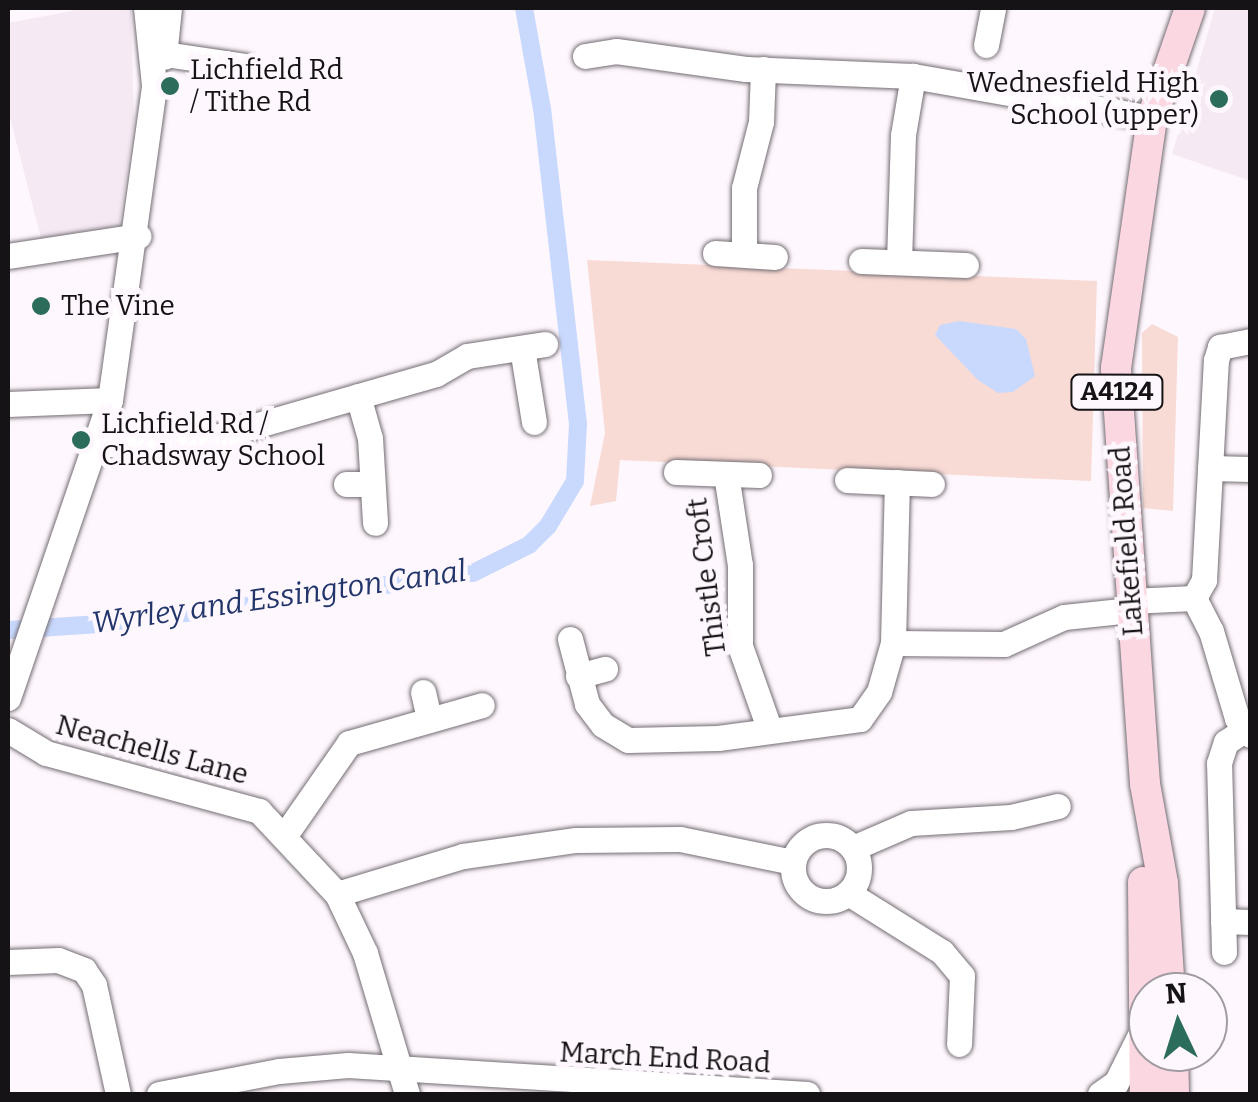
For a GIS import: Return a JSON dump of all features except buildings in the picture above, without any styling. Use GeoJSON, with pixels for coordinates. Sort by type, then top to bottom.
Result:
{"type":"FeatureCollection","features":[{"type":"Feature","properties":{"kind":"main road","name":"Lakefield Road"},"geometry":{"type":"LineString","coordinates":[[1145,784],[1116,368],[1152,118],[1190,8]]}},
{"type":"Feature","properties":{"kind":"main road","name":"A4124"},"geometry":{"type":"LineString","coordinates":[[1145,784],[1163,882],[1169,972]]}},
{"type":"Feature","properties":{"kind":"main road","name":"A4124"},"geometry":{"type":"LineString","coordinates":[[1145,784],[1145,972]]}},
{"type":"Feature","properties":{"kind":"street"},"geometry":{"type":"LineString","coordinates":[[8,698],[110,400],[138,236],[154,85],[146,8]]}},
{"type":"Feature","properties":{"kind":"street"},"geometry":{"type":"LineString","coordinates":[[154,85],[165,54],[169,8]]}},
{"type":"Feature","properties":{"kind":"street"},"geometry":{"type":"LineString","coordinates":[[986,45],[993,8]]}},
{"type":"Feature","properties":{"kind":"street"},"geometry":{"type":"LineString","coordinates":[[585,56],[616,51],[763,70],[913,76],[1152,118]]}},
{"type":"Feature","properties":{"kind":"street"},"geometry":{"type":"LineString","coordinates":[[165,54],[244,66]]}},
{"type":"Feature","properties":{"kind":"street"},"geometry":{"type":"LineString","coordinates":[[744,254],[744,188],[761,122],[763,70]]}},
{"type":"Feature","properties":{"kind":"street"},"geometry":{"type":"LineString","coordinates":[[898,262],[903,135],[913,76]]}},
{"type":"Feature","properties":{"kind":"street"},"geometry":{"type":"LineString","coordinates":[[8,256],[138,236]]}},
{"type":"Feature","properties":{"kind":"street"},"geometry":{"type":"LineString","coordinates":[[716,254],[774,258]]}},
{"type":"Feature","properties":{"kind":"street"},"geometry":{"type":"LineString","coordinates":[[861,261],[966,265]]}},
{"type":"Feature","properties":{"kind":"street"},"geometry":{"type":"LineString","coordinates":[[1194,598],[1204,580],[1220,346],[1250,341]]}},
{"type":"Feature","properties":{"kind":"street"},"geometry":{"type":"LineString","coordinates":[[98,441],[139,450],[170,447],[436,374],[467,356],[533,346],[534,422]]}},
{"type":"Feature","properties":{"kind":"street"},"geometry":{"type":"LineString","coordinates":[[358,396],[359,484],[375,523]]}},
{"type":"Feature","properties":{"kind":"street"},"geometry":{"type":"LineString","coordinates":[[8,404],[110,400]]}},
{"type":"Feature","properties":{"kind":"street"},"geometry":{"type":"LineString","coordinates":[[1210,468],[1250,469]]}},
{"type":"Feature","properties":{"kind":"street","name":"Thistle Croft"},"geometry":{"type":"LineString","coordinates":[[676,472],[759,475]]}},
{"type":"Feature","properties":{"kind":"street","name":"Thistle Croft"},"geometry":{"type":"LineString","coordinates":[[726,474],[740,565],[740,646],[769,728]]}},
{"type":"Feature","properties":{"kind":"street"},"geometry":{"type":"LineString","coordinates":[[847,480],[932,484]]}},
{"type":"Feature","properties":{"kind":"street"},"geometry":{"type":"LineString","coordinates":[[570,639],[578,676],[592,712],[628,740],[718,738],[769,728],[860,719],[878,692],[894,643],[896,482]]}},
{"type":"Feature","properties":{"kind":"street"},"geometry":{"type":"LineString","coordinates":[[894,643],[1004,644],[1064,616],[1194,598]]}},
{"type":"Feature","properties":{"kind":"street"},"geometry":{"type":"LineString","coordinates":[[1194,598],[1211,630],[1247,733],[1226,742],[1219,762],[1224,952]]}},
{"type":"Feature","properties":{"kind":"street"},"geometry":{"type":"LineString","coordinates":[[578,676],[605,669]]}},
{"type":"Feature","properties":{"kind":"street"},"geometry":{"type":"LineString","coordinates":[[423,692],[430,718]]}},
{"type":"Feature","properties":{"kind":"street"},"geometry":{"type":"LineString","coordinates":[[285,835],[350,743],[482,705]]}},
{"type":"Feature","properties":{"kind":"street","name":"Neachells Lane"},"geometry":{"type":"LineString","coordinates":[[8,730],[46,753],[228,798],[259,811],[337,894],[365,953],[405,1082]]}},
{"type":"Feature","properties":{"kind":"street"},"geometry":{"type":"LineString","coordinates":[[852,848],[911,823],[1011,817],[1058,806]]}},
{"type":"Feature","properties":{"kind":"street"},"geometry":{"type":"LineString","coordinates":[[817,836],[837,836],[852,848],[860,866],[848,893],[828,901],[806,894],[793,862],[817,836]]}},
{"type":"Feature","properties":{"kind":"street"},"geometry":{"type":"LineString","coordinates":[[337,894],[462,856],[576,840],[680,839],[793,862]]}},
{"type":"Feature","properties":{"kind":"street"},"geometry":{"type":"LineString","coordinates":[[848,893],[942,952],[962,976],[959,1044]]}},
{"type":"Feature","properties":{"kind":"street"},"geometry":{"type":"LineString","coordinates":[[1222,921],[1250,922]]}},
{"type":"Feature","properties":{"kind":"street"},"geometry":{"type":"LineString","coordinates":[[8,962],[58,960],[84,970],[94,985],[118,1094]]}},
{"type":"Feature","properties":{"kind":"street"},"geometry":{"type":"LineString","coordinates":[[1100,1094],[1116,1082],[1128,1058]]}},
{"type":"Feature","properties":{"kind":"street","name":"March End Road"},"geometry":{"type":"LineString","coordinates":[[159,1094],[279,1071],[405,1082],[519,1081],[807,1094]]}},
{"type":"Feature","properties":{"kind":"street","name":"March End Road"},"geometry":{"type":"LineString","coordinates":[[462,1094],[519,1081]]}},
{"type":"Feature","properties":{"kind":"shaded area"},"geometry":{"type":"Polygon","coordinates":[[[87,8],[131,8],[134,120],[119,226],[41,238],[8,110],[8,23],[87,8]]]}},
{"type":"Feature","properties":{"kind":"shaded area","name":"Wednesfield High School (upper)"},"geometry":{"type":"Polygon","coordinates":[[[1215,8],[1250,8],[1250,181],[1172,154],[1215,8]]]}},
{"type":"Feature","properties":{"kind":"shaded area"},"geometry":{"type":"Polygon","coordinates":[[[587,260],[1097,281],[1091,481],[620,460],[616,501],[590,506],[605,433],[587,260]]]}},
{"type":"Feature","properties":{"kind":"shaded area"},"geometry":{"type":"Polygon","coordinates":[[[1152,324],[1178,337],[1173,511],[1143,508],[1142,333],[1152,324]]]}},
{"type":"Feature","properties":{"kind":"water"},"geometry":{"type":"Polygon","coordinates":[[[959,321],[1016,329],[1026,339],[1035,376],[1013,392],[998,393],[978,380],[935,335],[940,325],[959,321]]]}},
{"type":"Feature","properties":{"kind":"waterway","name":"Wyrley and Essington Canal"},"geometry":{"type":"LineString","coordinates":[[8,630],[115,623],[473,573],[529,545],[548,526],[575,481],[578,424],[542,109],[524,8]]}},
{"type":"Feature","properties":{"kind":"place","name":"Lichfield Rd / Tithe Rd"},"geometry":{"type":"Point","coordinates":[170,86]}},
{"type":"Feature","properties":{"kind":"place","name":"Wednesfield High School (upper)"},"geometry":{"type":"Point","coordinates":[1219,99]}},
{"type":"Feature","properties":{"kind":"place","name":"The Vine"},"geometry":{"type":"Point","coordinates":[41,306]}},
{"type":"Feature","properties":{"kind":"place","name":"Lichfield Rd / Chadsway School"},"geometry":{"type":"Point","coordinates":[81,440]}}]}
